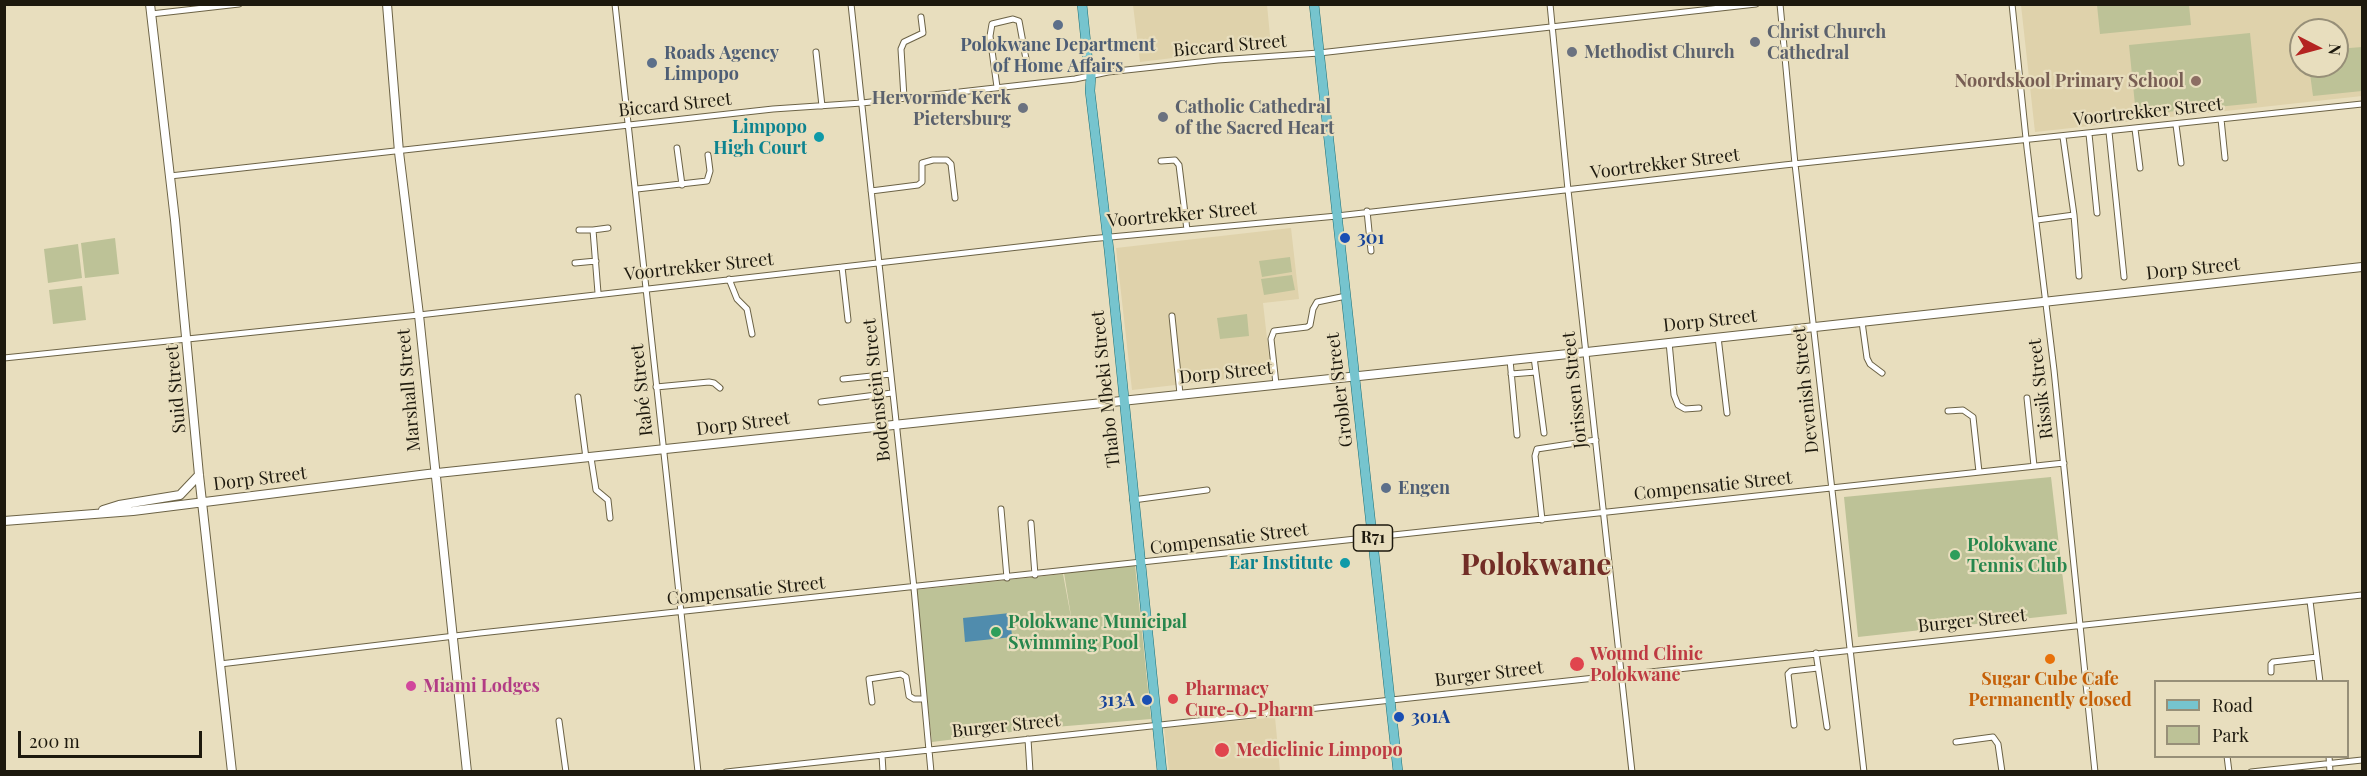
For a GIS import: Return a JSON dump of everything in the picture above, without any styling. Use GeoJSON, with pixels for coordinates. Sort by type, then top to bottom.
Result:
{"type":"FeatureCollection","features":[{"type":"Feature","properties":{"kind":"main road","name":"Thabo Mbeki Street"},"geometry":{"type":"LineString","coordinates":[[1082,4],[1162,771]]}},
{"type":"Feature","properties":{"kind":"main road","name":"Grobler Street"},"geometry":{"type":"LineString","coordinates":[[1314,4],[1398,771]]}},
{"type":"Feature","properties":{"kind":"street"},"geometry":{"type":"LineString","coordinates":[[151,9],[239,4]]}},
{"type":"Feature","properties":{"kind":"street","name":"Marshall Street"},"geometry":{"type":"LineString","coordinates":[[387,4],[399,152],[419,315],[467,771]]}},
{"type":"Feature","properties":{"kind":"street","name":"Rabé Street"},"geometry":{"type":"LineString","coordinates":[[615,4],[637,189],[698,771]]}},
{"type":"Feature","properties":{"kind":"street","name":"Bodenstein Street"},"geometry":{"type":"LineString","coordinates":[[851,4],[877,264],[914,588],[931,771]]}},
{"type":"Feature","properties":{"kind":"street","name":"Jorissen Street"},"geometry":{"type":"LineString","coordinates":[[1550,4],[1568,190],[1632,771]]}},
{"type":"Feature","properties":{"kind":"street","name":"Biccard Street"},"geometry":{"type":"LineString","coordinates":[[170,177],[773,109],[862,103],[1218,60],[1320,53],[1756,4]]}},
{"type":"Feature","properties":{"kind":"street","name":"Devenish Street"},"geometry":{"type":"LineString","coordinates":[[1780,4],[1795,164],[1864,771]]}},
{"type":"Feature","properties":{"kind":"street","name":"Rissik Street"},"geometry":{"type":"LineString","coordinates":[[2012,4],[2064,463],[2095,771]]}},
{"type":"Feature","properties":{"kind":"street","name":"Suid Street"},"geometry":{"type":"LineString","coordinates":[[151,9],[188,339],[200,475],[232,771]]}},
{"type":"Feature","properties":{"kind":"street"},"geometry":{"type":"LineString","coordinates":[[904,98],[901,49],[904,42],[922,33],[921,17]]}},
{"type":"Feature","properties":{"kind":"street"},"geometry":{"type":"LineString","coordinates":[[997,87],[990,36],[992,24],[1013,18],[1019,21],[1026,59]]}},
{"type":"Feature","properties":{"kind":"street"},"geometry":{"type":"LineString","coordinates":[[816,52],[822,106]]}},
{"type":"Feature","properties":{"kind":"street","name":"Voortrekker Street"},"geometry":{"type":"LineString","coordinates":[[4,358],[419,315],[1107,237],[1337,216],[1795,164],[2362,104]]}},
{"type":"Feature","properties":{"kind":"street"},"geometry":{"type":"LineString","coordinates":[[2221,119],[2225,158]]}},
{"type":"Feature","properties":{"kind":"street"},"geometry":{"type":"LineString","coordinates":[[2176,124],[2181,163]]}},
{"type":"Feature","properties":{"kind":"street"},"geometry":{"type":"LineString","coordinates":[[2135,129],[2140,168]]}},
{"type":"Feature","properties":{"kind":"street"},"geometry":{"type":"LineString","coordinates":[[2109,132],[2124,277]]}},
{"type":"Feature","properties":{"kind":"street"},"geometry":{"type":"LineString","coordinates":[[2089,134],[2097,213]]}},
{"type":"Feature","properties":{"kind":"street"},"geometry":{"type":"LineString","coordinates":[[2063,137],[2074,215],[2079,276]]}},
{"type":"Feature","properties":{"kind":"street"},"geometry":{"type":"LineString","coordinates":[[677,148],[682,185]]}},
{"type":"Feature","properties":{"kind":"street"},"geometry":{"type":"LineString","coordinates":[[637,189],[707,181],[710,171],[708,155]]}},
{"type":"Feature","properties":{"kind":"street"},"geometry":{"type":"LineString","coordinates":[[870,191],[918,185],[922,182],[923,162],[946,160],[951,164],[955,198]]}},
{"type":"Feature","properties":{"kind":"street"},"geometry":{"type":"LineString","coordinates":[[1161,161],[1175,160],[1179,165],[1186,230]]}},
{"type":"Feature","properties":{"kind":"street"},"geometry":{"type":"LineString","coordinates":[[1367,211],[1371,251]]}},
{"type":"Feature","properties":{"kind":"street"},"geometry":{"type":"LineString","coordinates":[[2037,220],[2074,215]]}},
{"type":"Feature","properties":{"kind":"street"},"geometry":{"type":"LineString","coordinates":[[579,231],[608,228]]}},
{"type":"Feature","properties":{"kind":"street"},"geometry":{"type":"LineString","coordinates":[[593,230],[598,293]]}},
{"type":"Feature","properties":{"kind":"street"},"geometry":{"type":"LineString","coordinates":[[575,263],[596,261]]}},
{"type":"Feature","properties":{"kind":"street"},"geometry":{"type":"LineString","coordinates":[[842,267],[848,320]]}},
{"type":"Feature","properties":{"kind":"street","name":"Dorp Street"},"geometry":{"type":"LineString","coordinates":[[4,522],[133,511],[434,474],[895,423],[1587,352],[2362,267]]}},
{"type":"Feature","properties":{"kind":"street"},"geometry":{"type":"LineString","coordinates":[[729,279],[736,299],[747,309],[752,334]]}},
{"type":"Feature","properties":{"kind":"street"},"geometry":{"type":"LineString","coordinates":[[1276,384],[1271,339],[1274,331],[1307,327],[1311,323],[1313,309],[1317,302],[1346,296]]}},
{"type":"Feature","properties":{"kind":"street"},"geometry":{"type":"LineString","coordinates":[[1172,316],[1180,394]]}},
{"type":"Feature","properties":{"kind":"street"},"geometry":{"type":"LineString","coordinates":[[1862,322],[1867,358],[1870,364],[1882,373]]}},
{"type":"Feature","properties":{"kind":"street"},"geometry":{"type":"LineString","coordinates":[[1718,337],[1727,413]]}},
{"type":"Feature","properties":{"kind":"street"},"geometry":{"type":"LineString","coordinates":[[1669,342],[1676,401],[1681,408],[1699,408]]}},
{"type":"Feature","properties":{"kind":"street"},"geometry":{"type":"LineString","coordinates":[[1534,357],[1544,434]]}},
{"type":"Feature","properties":{"kind":"street"},"geometry":{"type":"LineString","coordinates":[[1510,360],[1517,435]]}},
{"type":"Feature","properties":{"kind":"street"},"geometry":{"type":"LineString","coordinates":[[1511,374],[1536,372]]}},
{"type":"Feature","properties":{"kind":"street"},"geometry":{"type":"LineString","coordinates":[[843,379],[891,374]]}},
{"type":"Feature","properties":{"kind":"street"},"geometry":{"type":"LineString","coordinates":[[656,387],[709,382],[720,388]]}},
{"type":"Feature","properties":{"kind":"street"},"geometry":{"type":"LineString","coordinates":[[821,402],[892,393]]}},
{"type":"Feature","properties":{"kind":"street"},"geometry":{"type":"LineString","coordinates":[[578,397],[596,490],[608,500],[610,518]]}},
{"type":"Feature","properties":{"kind":"street"},"geometry":{"type":"LineString","coordinates":[[2027,398],[2034,466]]}},
{"type":"Feature","properties":{"kind":"street"},"geometry":{"type":"LineString","coordinates":[[1948,411],[1963,410],[1973,417],[1979,472]]}},
{"type":"Feature","properties":{"kind":"street"},"geometry":{"type":"LineString","coordinates":[[1542,520],[1534,456],[1537,449],[1596,440]]}},
{"type":"Feature","properties":{"kind":"street","name":"Compensatie Street"},"geometry":{"type":"LineString","coordinates":[[220,664],[1373,537],[1907,482],[2064,463]]}},
{"type":"Feature","properties":{"kind":"street","name":"Dorp Street"},"geometry":{"type":"LineString","coordinates":[[94,513],[119,505],[180,495],[200,475]]}},
{"type":"Feature","properties":{"kind":"street"},"geometry":{"type":"LineString","coordinates":[[1133,500],[1207,490]]}},
{"type":"Feature","properties":{"kind":"street"},"geometry":{"type":"LineString","coordinates":[[1001,508],[1007,578]]}},
{"type":"Feature","properties":{"kind":"street"},"geometry":{"type":"LineString","coordinates":[[1031,523],[1035,575]]}},
{"type":"Feature","properties":{"kind":"street","name":"Burger Street"},"geometry":{"type":"LineString","coordinates":[[726,771],[2362,595]]}},
{"type":"Feature","properties":{"kind":"street"},"geometry":{"type":"LineString","coordinates":[[2310,601],[2320,680]]}},
{"type":"Feature","properties":{"kind":"street"},"geometry":{"type":"LineString","coordinates":[[1816,653],[1827,727]]}},
{"type":"Feature","properties":{"kind":"street"},"geometry":{"type":"LineString","coordinates":[[2271,672],[2273,662],[2317,657]]}},
{"type":"Feature","properties":{"kind":"street"},"geometry":{"type":"LineString","coordinates":[[1794,725],[1788,682],[1789,672],[1818,668]]}},
{"type":"Feature","properties":{"kind":"street"},"geometry":{"type":"LineString","coordinates":[[872,702],[869,679],[902,674],[906,677],[909,696],[914,699],[924,699]]}},
{"type":"Feature","properties":{"kind":"street"},"geometry":{"type":"LineString","coordinates":[[559,721],[566,771]]}},
{"type":"Feature","properties":{"kind":"street"},"geometry":{"type":"LineString","coordinates":[[1956,742],[1993,738],[1998,744],[2002,771]]}},
{"type":"Feature","properties":{"kind":"street"},"geometry":{"type":"LineString","coordinates":[[1028,739],[1030,771]]}},
{"type":"Feature","properties":{"kind":"street"},"geometry":{"type":"LineString","coordinates":[[882,755],[883,771]]}},
{"type":"Feature","properties":{"kind":"street"},"geometry":{"type":"LineString","coordinates":[[2329,758],[2330,771]]}},
{"type":"Feature","properties":{"kind":"street"},"geometry":{"type":"LineString","coordinates":[[2251,771],[2362,760]]}},
{"type":"Feature","properties":{"kind":"shaded area"},"geometry":{"type":"Polygon","coordinates":[[[1133,5],[1267,5],[1271,46],[1140,62],[1133,5]]]}},
{"type":"Feature","properties":{"kind":"shaded area","name":"Noordskool Primary School"},"geometry":{"type":"Polygon","coordinates":[[[2021,5],[2362,5],[2362,96],[2035,132],[2021,5]]]}},
{"type":"Feature","properties":{"kind":"shaded area"},"geometry":{"type":"Polygon","coordinates":[[[1291,228],[1299,299],[1263,303],[1271,374],[1132,390],[1116,248],[1291,228]]]}},
{"type":"Feature","properties":{"kind":"shaded area","name":"Mediclinic Limpopo"},"geometry":{"type":"Polygon","coordinates":[[[1275,717],[1280,771],[1169,771],[1164,728],[1275,717]]]}},
{"type":"Feature","properties":{"kind":"green space"},"geometry":{"type":"Polygon","coordinates":[[[2097,5],[2189,5],[2191,25],[2100,34],[2097,5]]]}},
{"type":"Feature","properties":{"kind":"green space"},"geometry":{"type":"Polygon","coordinates":[[[2250,33],[2257,103],[2136,115],[2129,45],[2250,33]]]}},
{"type":"Feature","properties":{"kind":"green space"},"geometry":{"type":"Polygon","coordinates":[[[2362,47],[2362,91],[2313,96],[2311,78],[2349,78],[2349,48],[2362,47]]]}},
{"type":"Feature","properties":{"kind":"green space"},"geometry":{"type":"Polygon","coordinates":[[[115,238],[119,274],[85,278],[81,243],[115,238]]]}},
{"type":"Feature","properties":{"kind":"green space"},"geometry":{"type":"Polygon","coordinates":[[[78,244],[82,278],[48,283],[44,249],[78,244]]]}},
{"type":"Feature","properties":{"kind":"green space"},"geometry":{"type":"Polygon","coordinates":[[[1290,257],[1292,272],[1262,277],[1259,261],[1290,257]]]}},
{"type":"Feature","properties":{"kind":"green space"},"geometry":{"type":"Polygon","coordinates":[[[1292,275],[1295,290],[1264,295],[1261,279],[1292,275]]]}},
{"type":"Feature","properties":{"kind":"green space"},"geometry":{"type":"Polygon","coordinates":[[[82,286],[86,320],[53,324],[49,290],[82,286]]]}},
{"type":"Feature","properties":{"kind":"green space"},"geometry":{"type":"Polygon","coordinates":[[[1247,314],[1249,336],[1220,339],[1217,318],[1247,314]]]}},
{"type":"Feature","properties":{"kind":"green space","name":"Polokwane Tennis Club"},"geometry":{"type":"Polygon","coordinates":[[[2051,477],[2067,614],[1858,637],[1844,497],[2051,477]]]}},
{"type":"Feature","properties":{"kind":"green space","name":"Polokwane Municipal Swimming Pool"},"geometry":{"type":"Polygon","coordinates":[[[1135,565],[1151,719],[1043,728],[932,742],[915,590],[1063,574],[1073,628],[1064,573],[1135,565]]]}},
{"type":"Feature","properties":{"kind":"water"},"geometry":{"type":"Polygon","coordinates":[[[1010,613],[1012,637],[965,642],[963,618],[1010,613]]]}},
{"type":"Feature","properties":{"kind":"place","name":"Polokwane Department of Home Affairs"},"geometry":{"type":"Point","coordinates":[1058,25]}},
{"type":"Feature","properties":{"kind":"place","name":"Christ Church Cathedral"},"geometry":{"type":"Point","coordinates":[1755,42]}},
{"type":"Feature","properties":{"kind":"place","name":"Methodist Church"},"geometry":{"type":"Point","coordinates":[1572,52]}},
{"type":"Feature","properties":{"kind":"place","name":"Roads Agency Limpopo"},"geometry":{"type":"Point","coordinates":[652,63]}},
{"type":"Feature","properties":{"kind":"place","name":"Noordskool Primary School"},"geometry":{"type":"Point","coordinates":[2196,81]}},
{"type":"Feature","properties":{"kind":"place","name":"Hervormde Kerk Pietersburg"},"geometry":{"type":"Point","coordinates":[1023,108]}},
{"type":"Feature","properties":{"kind":"place","name":"Catholic Cathedral of the Sacred Heart"},"geometry":{"type":"Point","coordinates":[1163,117]}},
{"type":"Feature","properties":{"kind":"place","name":"Limpopo High Court"},"geometry":{"type":"Point","coordinates":[819,137]}},
{"type":"Feature","properties":{"kind":"place","name":"301"},"geometry":{"type":"Point","coordinates":[1345,238]}},
{"type":"Feature","properties":{"kind":"place","name":"Engen"},"geometry":{"type":"Point","coordinates":[1386,488]}},
{"type":"Feature","properties":{"kind":"place","name":"Polokwane Tennis Club"},"geometry":{"type":"Point","coordinates":[1955,555]}},
{"type":"Feature","properties":{"kind":"place","name":"Ear Institute"},"geometry":{"type":"Point","coordinates":[1345,563]}},
{"type":"Feature","properties":{"kind":"place","name":"Polokwane Municipal Swimming Pool"},"geometry":{"type":"Point","coordinates":[996,632]}},
{"type":"Feature","properties":{"kind":"place","name":"Sugar Cube Cafe Permanently closed"},"geometry":{"type":"Point","coordinates":[2050,659]}},
{"type":"Feature","properties":{"kind":"place","name":"Wound Clinic Polokwane"},"geometry":{"type":"Point","coordinates":[1577,664]}},
{"type":"Feature","properties":{"kind":"place","name":"Miami Lodges"},"geometry":{"type":"Point","coordinates":[411,686]}},
{"type":"Feature","properties":{"kind":"place","name":"Pharmacy Cure-O-Pharm"},"geometry":{"type":"Point","coordinates":[1173,699]}},
{"type":"Feature","properties":{"kind":"place","name":"313A"},"geometry":{"type":"Point","coordinates":[1147,700]}},
{"type":"Feature","properties":{"kind":"place","name":"301A"},"geometry":{"type":"Point","coordinates":[1399,717]}},
{"type":"Feature","properties":{"kind":"place","name":"Mediclinic Limpopo"},"geometry":{"type":"Point","coordinates":[1222,750]}},
{"type":"Feature","properties":{"kind":"district","name":"Polokwane"},"geometry":{"type":"Point","coordinates":[1536,566]}}]}
